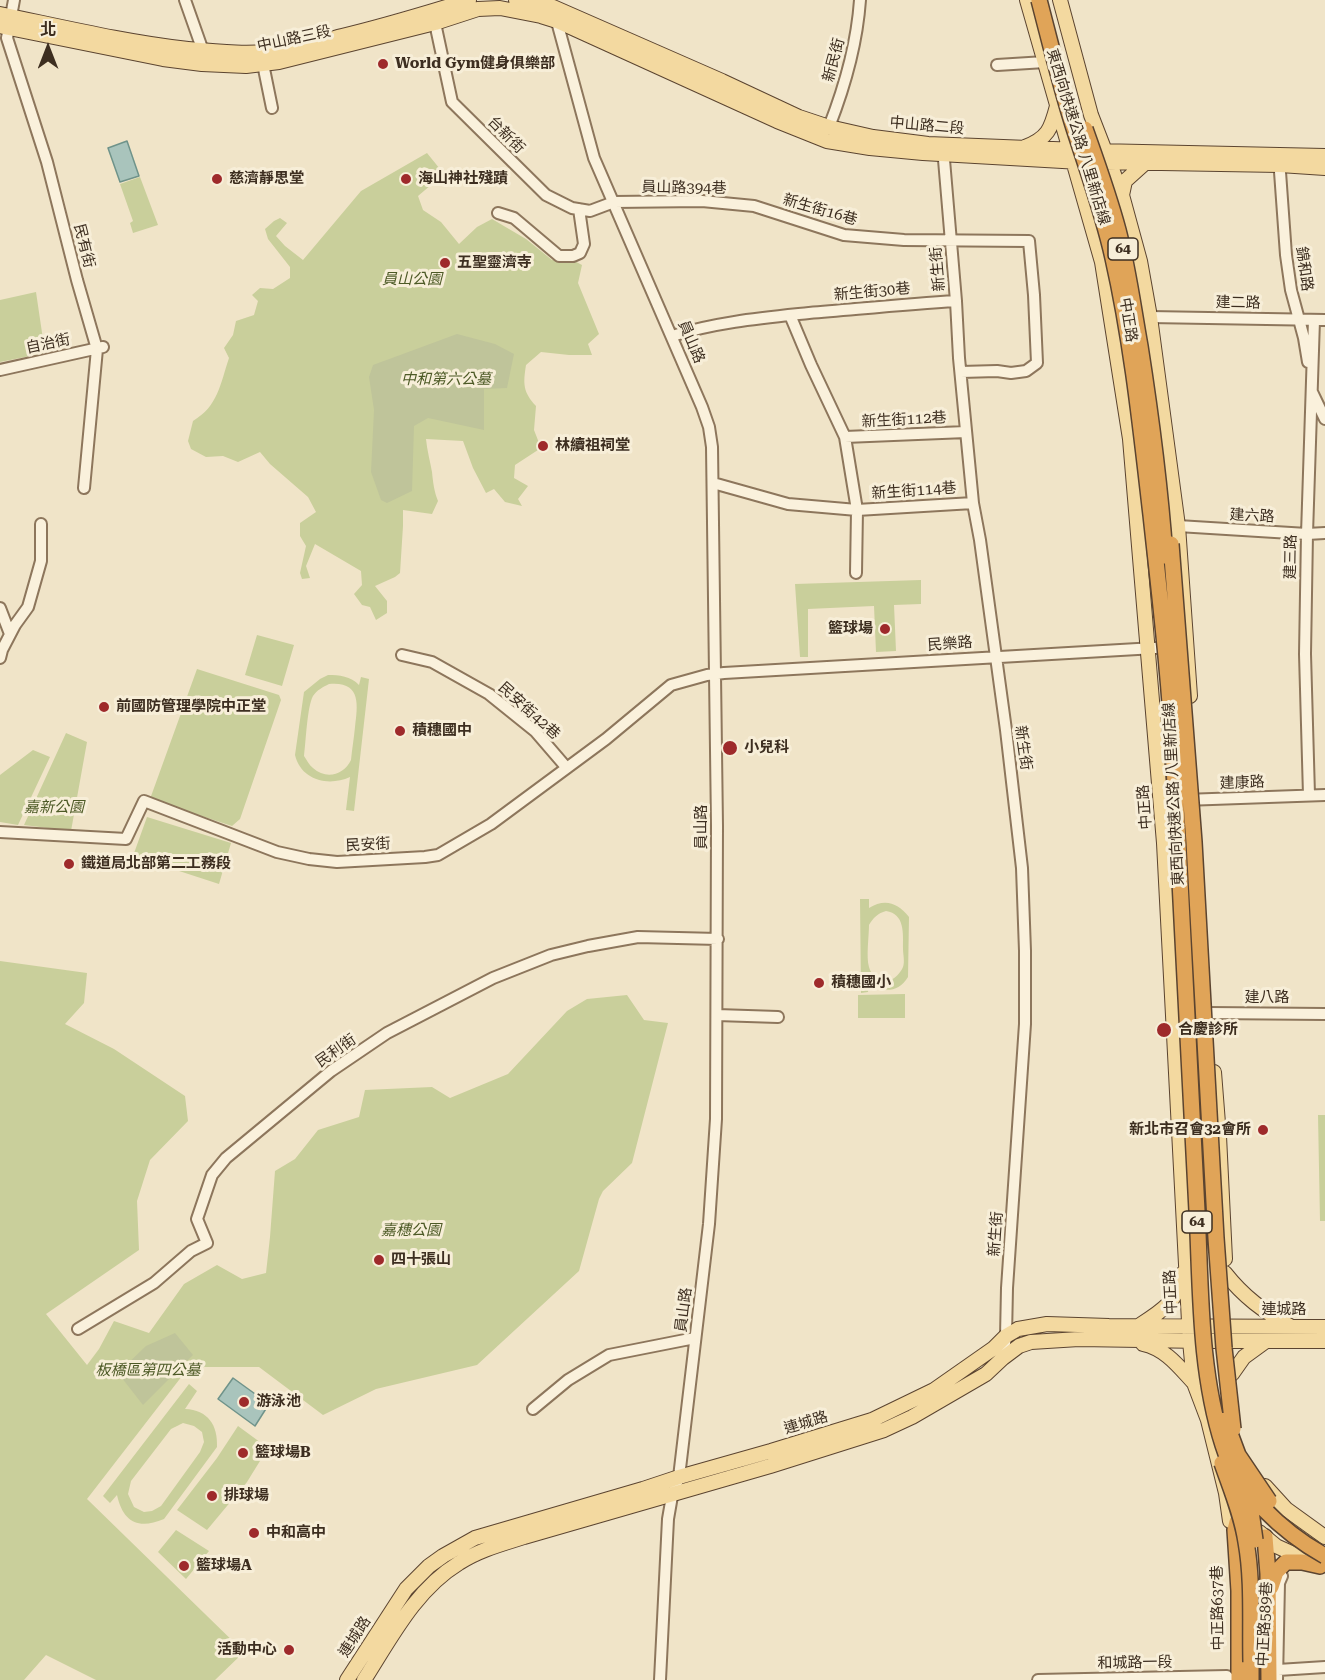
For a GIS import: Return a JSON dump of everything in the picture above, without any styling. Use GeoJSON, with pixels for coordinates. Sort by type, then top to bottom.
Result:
{"type":"FeatureCollection","features":[{"type":"Feature","properties":{"kind":"highway","name":"東西向快速公路 八里新店線"},"geometry":{"type":"LineString","coordinates":[[1039,0],[1060,81],[1103,219],[1113,260],[1155,502],[1187,853],[1217,1384],[1224,1416],[1238,1455],[1262,1491],[1269,1501],[1299,1529],[1323,1539]]}},
{"type":"Feature","properties":{"kind":"highway","name":"東西向快速公路 八里新店線"},"geometry":{"type":"LineString","coordinates":[[1047,0],[1072,90],[1118,230],[1128,271],[1148,406],[1174,760],[1191,1124],[1205,1348],[1210,1390],[1224,1449],[1235,1473],[1253,1497],[1321,1562]]}},
{"type":"Feature","properties":{"kind":"highway"},"geometry":{"type":"LineString","coordinates":[[1155,502],[1150,569],[1165,760],[1186,1147],[1206,1398],[1236,1461]]}},
{"type":"Feature","properties":{"kind":"highway"},"geometry":{"type":"LineString","coordinates":[[1155,502],[1173,550],[1194,842],[1205,1059],[1224,1348],[1242,1524],[1250,1574],[1251,1680]]}},
{"type":"Feature","properties":{"kind":"highway"},"geometry":{"type":"LineString","coordinates":[[1180,800],[1211,1358],[1221,1422],[1249,1497],[1256,1545],[1260,1617],[1259,1680]]}},
{"type":"Feature","properties":{"kind":"highway"},"geometry":{"type":"LineString","coordinates":[[1239,1680],[1236,1526],[1251,1511]]}},
{"type":"Feature","properties":{"kind":"highway"},"geometry":{"type":"LineString","coordinates":[[1230,1528],[1236,1553]]}},
{"type":"Feature","properties":{"kind":"highway"},"geometry":{"type":"LineString","coordinates":[[1264,1537],[1277,1677]]}},
{"type":"Feature","properties":{"kind":"highway"},"geometry":{"type":"LineString","coordinates":[[1269,1599],[1274,1575],[1286,1562],[1321,1562]]}},
{"type":"Feature","properties":{"kind":"main road","name":"中山路三段"},"geometry":{"type":"LineString","coordinates":[[203,57],[231,52],[283,50],[377,27],[469,0]]}},
{"type":"Feature","properties":{"kind":"main road"},"geometry":{"type":"LineString","coordinates":[[516,0],[554,9]]}},
{"type":"Feature","properties":{"kind":"main road","name":"中正路"},"geometry":{"type":"LineString","coordinates":[[1027,0],[1102,262],[1130,439],[1161,800],[1187,1294],[1195,1326],[1196,1341],[1194,1383],[1208,1420],[1226,1493],[1251,1511],[1264,1537],[1276,1546],[1321,1562]]}},
{"type":"Feature","properties":{"kind":"main road","name":"中正路"},"geometry":{"type":"LineString","coordinates":[[1060,0],[1091,115],[1122,195],[1140,261],[1150,317],[1178,526],[1198,799],[1208,1013],[1220,1136],[1225,1273],[1224,1341],[1232,1374],[1233,1422],[1240,1443],[1236,1461],[1263,1483],[1286,1509],[1323,1539]]}},
{"type":"Feature","properties":{"kind":"main road","name":"中山路三段"},"geometry":{"type":"LineString","coordinates":[[5,21],[143,43],[246,66],[279,62],[435,23],[478,9],[554,9]]}},
{"type":"Feature","properties":{"kind":"main road","name":"中山路二段"},"geometry":{"type":"LineString","coordinates":[[554,9],[800,117],[829,127],[943,150],[1022,149],[1072,156]]}},
{"type":"Feature","properties":{"kind":"main road","name":"中山路二段"},"geometry":{"type":"LineString","coordinates":[[554,9],[777,121],[827,141],[870,148],[1072,156],[1279,160],[1325,168]]}},
{"type":"Feature","properties":{"kind":"main road"},"geometry":{"type":"LineString","coordinates":[[1022,149],[1039,142],[1046,134],[1058,104]]}},
{"type":"Feature","properties":{"kind":"main road"},"geometry":{"type":"LineString","coordinates":[[1089,156],[1091,115]]}},
{"type":"Feature","properties":{"kind":"main road"},"geometry":{"type":"LineString","coordinates":[[1062,120],[1089,156],[1109,218],[1139,368],[1169,647],[1180,800]]}},
{"type":"Feature","properties":{"kind":"main road","name":"中山路二段"},"geometry":{"type":"LineString","coordinates":[[1107,157],[1145,163],[1279,160],[1325,156]]}},
{"type":"Feature","properties":{"kind":"main road"},"geometry":{"type":"LineString","coordinates":[[1122,195],[1125,181],[1145,163]]}},
{"type":"Feature","properties":{"kind":"main road"},"geometry":{"type":"LineString","coordinates":[[1140,1326],[1161,1312],[1174,1298],[1181,1284],[1186,1259]]}},
{"type":"Feature","properties":{"kind":"main road"},"geometry":{"type":"LineString","coordinates":[[1225,1273],[1259,1308],[1292,1326]]}},
{"type":"Feature","properties":{"kind":"main road","name":"連城路"},"geometry":{"type":"LineString","coordinates":[[347,1680],[406,1589],[429,1566],[475,1538],[872,1420],[934,1390],[1018,1329],[1047,1324],[1325,1327]]}},
{"type":"Feature","properties":{"kind":"main road","name":"連城路"},"geometry":{"type":"LineString","coordinates":[[364,1680],[417,1600],[436,1579],[459,1563],[489,1548],[672,1496],[884,1430],[912,1417],[986,1374],[1019,1346],[1031,1341],[1325,1341]]}},
{"type":"Feature","properties":{"kind":"main road"},"geometry":{"type":"LineString","coordinates":[[1129,1341],[1152,1346],[1164,1353],[1175,1361],[1194,1383]]}},
{"type":"Feature","properties":{"kind":"main road"},"geometry":{"type":"LineString","coordinates":[[1224,1341],[1222,1366],[1231,1409]]}},
{"type":"Feature","properties":{"kind":"main road"},"geometry":{"type":"LineString","coordinates":[[1232,1374],[1244,1357],[1266,1341]]}},
{"type":"Feature","properties":{"kind":"main road"},"geometry":{"type":"LineString","coordinates":[[1236,1461],[1251,1511],[1271,1508],[1285,1522],[1325,1550]]}},
{"type":"Feature","properties":{"kind":"main road"},"geometry":{"type":"LineString","coordinates":[[1226,1493],[1230,1528]]}},
{"type":"Feature","properties":{"kind":"main road"},"geometry":{"type":"LineString","coordinates":[[1285,1522],[1323,1539]]}},
{"type":"Feature","properties":{"kind":"street","name":"民有街"},"geometry":{"type":"LineString","coordinates":[[14,0],[5,21],[7,38],[47,162],[77,280],[100,348],[84,488]]}},
{"type":"Feature","properties":{"kind":"street"},"geometry":{"type":"LineString","coordinates":[[185,0],[203,57]]}},
{"type":"Feature","properties":{"kind":"street","name":"新民街"},"geometry":{"type":"LineString","coordinates":[[829,127],[855,45],[860,0]]}},
{"type":"Feature","properties":{"kind":"street","name":"員山路"},"geometry":{"type":"LineString","coordinates":[[554,9],[594,158],[709,427],[713,457],[718,939],[716,1119],[708,1237],[679,1477],[672,1496],[666,1545],[660,1680]]}},
{"type":"Feature","properties":{"kind":"street","name":"台新街"},"geometry":{"type":"LineString","coordinates":[[435,23],[452,102],[546,195],[572,208],[579,209]]}},
{"type":"Feature","properties":{"kind":"street"},"geometry":{"type":"LineString","coordinates":[[998,65],[1045,62]]}},
{"type":"Feature","properties":{"kind":"street"},"geometry":{"type":"LineString","coordinates":[[263,64],[272,108]]}},
{"type":"Feature","properties":{"kind":"street","name":"新生街"},"geometry":{"type":"LineString","coordinates":[[943,150],[966,432],[1022,868],[1025,951],[1023,1060],[1003,1358]]}},
{"type":"Feature","properties":{"kind":"street","name":"錦和路"},"geometry":{"type":"LineString","coordinates":[[1279,160],[1291,290],[1299,319],[1312,393],[1325,419]]}},
{"type":"Feature","properties":{"kind":"street","name":"員山路394巷"},"geometry":{"type":"LineString","coordinates":[[614,202],[702,201],[753,206]]}},
{"type":"Feature","properties":{"kind":"street"},"geometry":{"type":"LineString","coordinates":[[498,213],[514,218],[559,256],[573,256],[580,253],[585,244],[579,209],[590,210],[614,202]]}},
{"type":"Feature","properties":{"kind":"street","name":"新生街16巷"},"geometry":{"type":"LineString","coordinates":[[753,206],[844,235],[904,240],[1029,241],[1038,363],[1026,371],[1011,373],[961,372]]}},
{"type":"Feature","properties":{"kind":"street","name":"新生街30巷"},"geometry":{"type":"LineString","coordinates":[[672,336],[712,325],[790,315],[956,301]]}},
{"type":"Feature","properties":{"kind":"street"},"geometry":{"type":"LineString","coordinates":[[790,315],[845,437]]}},
{"type":"Feature","properties":{"kind":"street","name":"建二路"},"geometry":{"type":"LineString","coordinates":[[1150,317],[1319,320]]}},
{"type":"Feature","properties":{"kind":"street","name":"建三路"},"geometry":{"type":"LineString","coordinates":[[1309,795],[1305,654],[1307,534],[1312,393],[1319,320]]}},
{"type":"Feature","properties":{"kind":"street","name":"自治街"},"geometry":{"type":"LineString","coordinates":[[0,370],[100,348]]}},
{"type":"Feature","properties":{"kind":"street","name":"新生街112巷"},"geometry":{"type":"LineString","coordinates":[[856,573],[857,510],[845,437],[966,432]]}},
{"type":"Feature","properties":{"kind":"street","name":"新生街114巷"},"geometry":{"type":"LineString","coordinates":[[713,483],[788,504],[857,510],[974,502]]}},
{"type":"Feature","properties":{"kind":"street"},"geometry":{"type":"LineString","coordinates":[[0,658],[10,634],[28,607],[41,561],[41,524]]}},
{"type":"Feature","properties":{"kind":"street","name":"建六路"},"geometry":{"type":"LineString","coordinates":[[1178,526],[1307,534],[1325,533]]}},
{"type":"Feature","properties":{"kind":"street"},"geometry":{"type":"LineString","coordinates":[[0,608],[10,634]]}},
{"type":"Feature","properties":{"kind":"street","name":"民樂路"},"geometry":{"type":"LineString","coordinates":[[715,673],[1187,646]]}},
{"type":"Feature","properties":{"kind":"street","name":"民安街42巷"},"geometry":{"type":"LineString","coordinates":[[402,655],[432,662],[489,694],[535,731],[566,767]]}},
{"type":"Feature","properties":{"kind":"street","name":"民安街"},"geometry":{"type":"LineString","coordinates":[[0,832],[126,839],[144,801],[278,852],[309,859],[337,862],[438,855],[491,824],[606,739],[671,686],[715,673]]}},
{"type":"Feature","properties":{"kind":"street","name":"建康路"},"geometry":{"type":"LineString","coordinates":[[1161,800],[1325,795]]}},
{"type":"Feature","properties":{"kind":"street","name":"民利街"},"geometry":{"type":"LineString","coordinates":[[78,1329],[154,1282],[191,1251],[207,1243],[196,1219],[212,1175],[226,1158],[331,1071],[387,1033],[493,978],[551,955],[638,937],[718,939]]}},
{"type":"Feature","properties":{"kind":"street","name":"建八路"},"geometry":{"type":"LineString","coordinates":[[1208,1013],[1325,1014]]}},
{"type":"Feature","properties":{"kind":"street"},"geometry":{"type":"LineString","coordinates":[[717,1015],[778,1017]]}},
{"type":"Feature","properties":{"kind":"street"},"geometry":{"type":"LineString","coordinates":[[533,1409],[568,1380],[609,1355],[696,1338]]}},
{"type":"Feature","properties":{"kind":"street","name":"中正路637巷"},"geometry":{"type":"LineString","coordinates":[[1230,1528],[1232,1680]]}},
{"type":"Feature","properties":{"kind":"street","name":"中正路589巷"},"geometry":{"type":"LineString","coordinates":[[1277,1677],[1279,1583],[1282,1575],[1293,1567],[1321,1562]]}},
{"type":"Feature","properties":{"kind":"street"},"geometry":{"type":"LineString","coordinates":[[1277,1677],[1298,1669],[1325,1667]]}},
{"type":"Feature","properties":{"kind":"street","name":"和城路一段"},"geometry":{"type":"LineString","coordinates":[[1038,1680],[1227,1676],[1232,1680]]}},
{"type":"Feature","properties":{"kind":"green space","name":"員山公園"},"geometry":{"type":"Polygon","coordinates":[[[427,153],[444,174],[418,196],[423,210],[441,222],[459,244],[477,227],[492,219],[526,239],[552,260],[567,257],[582,265],[578,283],[599,334],[588,344],[592,355],[541,352],[526,365],[525,387],[536,406],[534,430],[541,448],[515,465],[514,478],[528,486],[518,499],[522,506],[505,502],[494,489],[486,493],[463,441],[426,439],[438,501],[432,514],[403,510],[400,573],[375,586],[387,601],[387,613],[376,620],[370,607],[362,605],[354,594],[362,585],[361,571],[315,544],[306,566],[310,578],[302,579],[300,573],[306,546],[300,536],[300,523],[316,512],[308,497],[270,464],[260,452],[238,462],[223,456],[206,457],[191,449],[188,441],[193,421],[208,409],[217,394],[229,358],[224,348],[233,335],[236,321],[254,315],[258,301],[252,295],[260,288],[273,289],[290,278],[290,267],[268,239],[265,229],[280,218],[287,223],[276,236],[303,260],[361,191],[427,153]]]}},
{"type":"Feature","properties":{"kind":"green space"},"geometry":{"type":"Polygon","coordinates":[[[140,177],[158,225],[133,233],[130,223],[133,221],[120,184],[140,177]]]}},
{"type":"Feature","properties":{"kind":"green space"},"geometry":{"type":"Polygon","coordinates":[[[36,292],[45,353],[0,362],[0,300],[36,292]]]}},
{"type":"Feature","properties":{"kind":"green space","name":"中和第六公墓"},"geometry":{"type":"Polygon","coordinates":[[[457,334],[495,344],[514,354],[507,388],[484,389],[484,430],[428,418],[414,426],[412,491],[387,503],[381,500],[371,472],[374,410],[369,377],[373,365],[457,334]]]}},
{"type":"Feature","properties":{"kind":"green space"},"geometry":{"type":"Polygon","coordinates":[[[921,580],[921,604],[894,605],[896,651],[876,652],[874,606],[808,609],[808,657],[800,657],[795,584],[921,580]]]}},
{"type":"Feature","properties":{"kind":"green space"},"geometry":{"type":"Polygon","coordinates":[[[257,635],[294,645],[282,686],[245,675],[257,635]]]}},
{"type":"Feature","properties":{"kind":"green space"},"geometry":{"type":"Polygon","coordinates":[[[197,669],[279,695],[281,700],[240,819],[232,826],[150,799],[197,669]]]}},
{"type":"Feature","properties":{"kind":"green space"},"geometry":{"type":"Polygon","coordinates":[[[328,675],[341,676],[359,685],[361,677],[369,679],[354,811],[346,810],[350,777],[325,781],[309,776],[298,764],[295,755],[304,692],[328,675]],[[329,684],[313,696],[307,725],[304,756],[318,772],[329,775],[344,769],[351,760],[356,718],[357,702],[352,690],[339,684],[329,684]]]}},
{"type":"Feature","properties":{"kind":"green space","name":"嘉新公園"},"geometry":{"type":"Polygon","coordinates":[[[66,733],[87,742],[71,831],[24,825],[66,733]]]}},
{"type":"Feature","properties":{"kind":"green space"},"geometry":{"type":"Polygon","coordinates":[[[33,750],[50,757],[18,825],[0,822],[0,775],[33,750]]]}},
{"type":"Feature","properties":{"kind":"green space"},"geometry":{"type":"Polygon","coordinates":[[[147,817],[231,843],[219,884],[133,856],[147,817]]]}},
{"type":"Feature","properties":{"kind":"green space"},"geometry":{"type":"Polygon","coordinates":[[[860,899],[869,899],[869,908],[880,903],[896,905],[909,917],[908,977],[900,986],[890,990],[869,985],[868,992],[861,993],[860,899]],[[886,911],[881,913],[869,925],[868,963],[874,976],[880,980],[894,978],[904,965],[902,925],[897,916],[886,911]]]}},
{"type":"Feature","properties":{"kind":"green space","name":"嘉穗公園"},"geometry":{"type":"Polygon","coordinates":[[[0,961],[87,973],[84,1003],[65,1024],[114,1049],[185,1096],[188,1121],[150,1160],[137,1201],[139,1250],[46,1314],[87,1365],[99,1349],[114,1321],[149,1333],[184,1284],[217,1265],[242,1279],[266,1273],[275,1171],[295,1159],[318,1130],[359,1117],[365,1090],[432,1087],[450,1098],[508,1074],[567,1011],[587,999],[627,995],[644,1020],[668,1023],[632,1163],[603,1191],[599,1199],[579,1271],[477,1365],[376,1389],[323,1415],[259,1367],[189,1367],[87,1499],[244,1652],[215,1680],[96,1680],[46,1655],[24,1680],[0,1680],[0,961]]]}},
{"type":"Feature","properties":{"kind":"green space"},"geometry":{"type":"Polygon","coordinates":[[[905,994],[905,1018],[858,1018],[858,995],[905,994]]]}},
{"type":"Feature","properties":{"kind":"green space"},"geometry":{"type":"Polygon","coordinates":[[[1318,1115],[1325,1115],[1325,1221],[1320,1221],[1318,1115]]]}},
{"type":"Feature","properties":{"kind":"green space","name":"板橋區第四公墓"},"geometry":{"type":"Polygon","coordinates":[[[175,1333],[193,1355],[143,1405],[118,1373],[146,1346],[175,1333]]]}},
{"type":"Feature","properties":{"kind":"green space"},"geometry":{"type":"Polygon","coordinates":[[[189,1384],[197,1391],[185,1409],[200,1412],[210,1420],[216,1432],[217,1447],[164,1519],[147,1524],[133,1521],[123,1512],[117,1495],[110,1503],[103,1496],[189,1384]],[[183,1423],[171,1429],[131,1481],[128,1494],[134,1507],[144,1512],[161,1506],[200,1452],[204,1442],[202,1432],[194,1426],[183,1423]]]}},
{"type":"Feature","properties":{"kind":"green space","name":"排球場"},"geometry":{"type":"Polygon","coordinates":[[[238,1426],[268,1448],[247,1482],[207,1530],[177,1510],[217,1458],[238,1426]]]}},
{"type":"Feature","properties":{"kind":"green space","name":"籃球場A"},"geometry":{"type":"Polygon","coordinates":[[[176,1530],[209,1551],[186,1579],[158,1552],[176,1530]]]}},
{"type":"Feature","properties":{"kind":"water"},"geometry":{"type":"Polygon","coordinates":[[[127,141],[139,176],[120,182],[108,148],[127,141]]]}},
{"type":"Feature","properties":{"kind":"water","name":"游泳池"},"geometry":{"type":"Polygon","coordinates":[[[233,1378],[269,1404],[255,1426],[218,1399],[233,1378]]]}},
{"type":"Feature","properties":{"kind":"place","name":"World Gym健身俱樂部"},"geometry":{"type":"Point","coordinates":[383,64]}},
{"type":"Feature","properties":{"kind":"place","name":"慈濟靜思堂"},"geometry":{"type":"Point","coordinates":[217,179]}},
{"type":"Feature","properties":{"kind":"place","name":"海山神社殘蹟"},"geometry":{"type":"Point","coordinates":[406,179]}},
{"type":"Feature","properties":{"kind":"place","name":"五聖靈濟寺"},"geometry":{"type":"Point","coordinates":[445,263]}},
{"type":"Feature","properties":{"kind":"place","name":"林續祖祠堂"},"geometry":{"type":"Point","coordinates":[543,446]}},
{"type":"Feature","properties":{"kind":"place","name":"籃球場"},"geometry":{"type":"Point","coordinates":[885,629]}},
{"type":"Feature","properties":{"kind":"place","name":"前國防管理學院中正堂"},"geometry":{"type":"Point","coordinates":[104,707]}},
{"type":"Feature","properties":{"kind":"place","name":"積穗國中"},"geometry":{"type":"Point","coordinates":[400,731]}},
{"type":"Feature","properties":{"kind":"place","name":"小兒科"},"geometry":{"type":"Point","coordinates":[730,748]}},
{"type":"Feature","properties":{"kind":"place","name":"鐵道局北部第二工務段"},"geometry":{"type":"Point","coordinates":[69,864]}},
{"type":"Feature","properties":{"kind":"place","name":"積穗國小"},"geometry":{"type":"Point","coordinates":[819,983]}},
{"type":"Feature","properties":{"kind":"place","name":"合慶診所"},"geometry":{"type":"Point","coordinates":[1164,1030]}},
{"type":"Feature","properties":{"kind":"place","name":"新北市召會32會所"},"geometry":{"type":"Point","coordinates":[1263,1130]}},
{"type":"Feature","properties":{"kind":"place","name":"四十張山"},"geometry":{"type":"Point","coordinates":[379,1260]}},
{"type":"Feature","properties":{"kind":"place","name":"游泳池"},"geometry":{"type":"Point","coordinates":[244,1402]}},
{"type":"Feature","properties":{"kind":"place","name":"籃球場B"},"geometry":{"type":"Point","coordinates":[243,1453]}},
{"type":"Feature","properties":{"kind":"place","name":"排球場"},"geometry":{"type":"Point","coordinates":[212,1496]}},
{"type":"Feature","properties":{"kind":"place","name":"中和高中"},"geometry":{"type":"Point","coordinates":[254,1533]}},
{"type":"Feature","properties":{"kind":"place","name":"籃球場A"},"geometry":{"type":"Point","coordinates":[184,1566]}},
{"type":"Feature","properties":{"kind":"place","name":"活動中心"},"geometry":{"type":"Point","coordinates":[289,1650]}}]}
